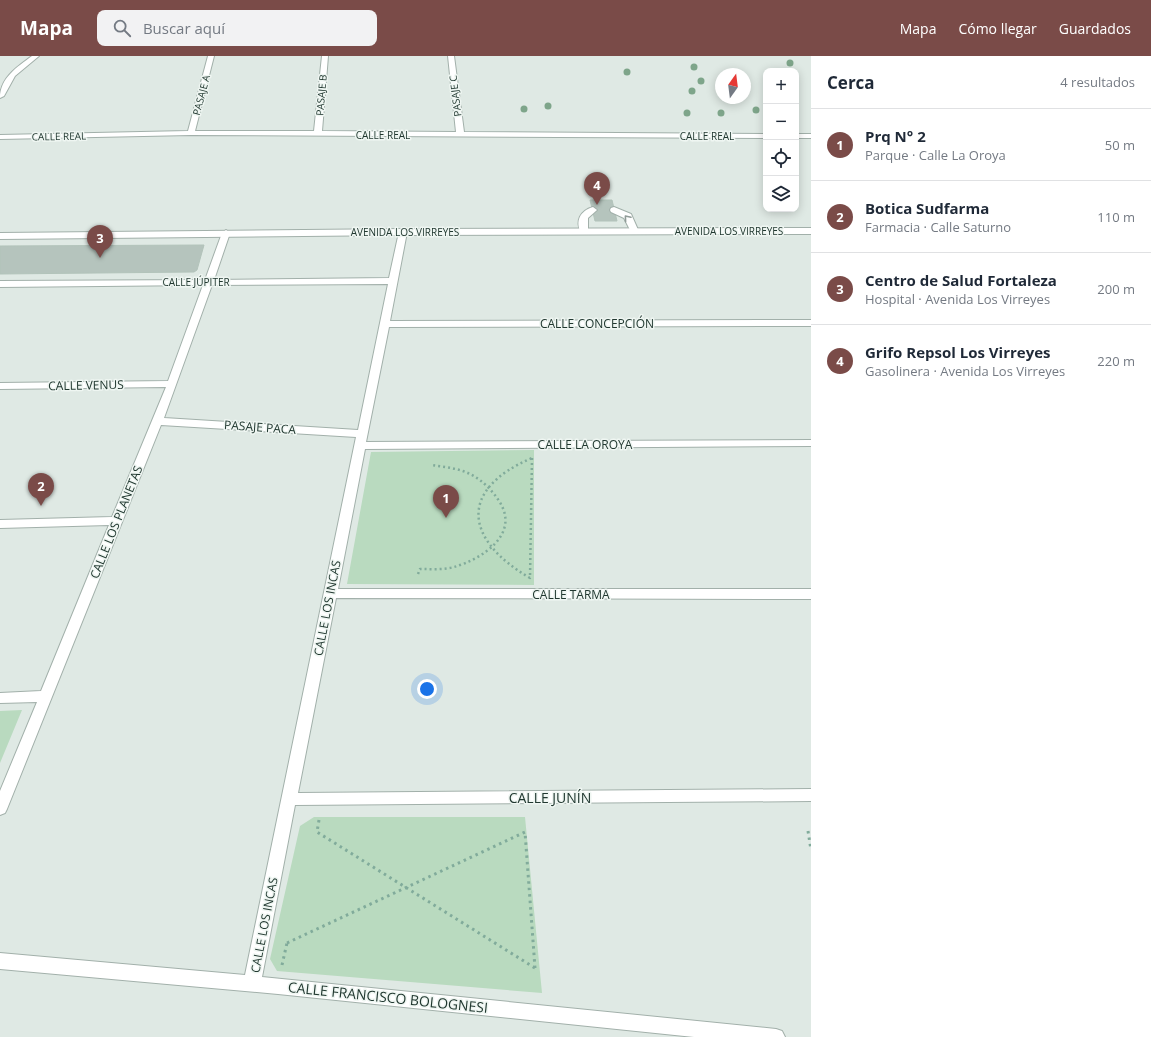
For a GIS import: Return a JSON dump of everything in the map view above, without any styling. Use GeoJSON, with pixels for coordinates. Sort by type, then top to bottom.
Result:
{"type":"FeatureCollection","features":[{"type":"Feature","properties":{"kind":"street"},"geometry":{"type":"LineString","coordinates":[[0,96],[12,75],[36,56]]}},
{"type":"Feature","properties":{"kind":"street","name":"PASAJE A"},"geometry":{"type":"LineString","coordinates":[[191,133],[212,56]]}},
{"type":"Feature","properties":{"kind":"street","name":"PASAJE B"},"geometry":{"type":"LineString","coordinates":[[318,134],[324,56]]}},
{"type":"Feature","properties":{"kind":"street","name":"PASAJE C"},"geometry":{"type":"LineString","coordinates":[[451,56],[460,135]]}},
{"type":"Feature","properties":{"kind":"street","name":"CALLE REAL"},"geometry":{"type":"LineString","coordinates":[[0,137],[191,133],[763,136]]}},
{"type":"Feature","properties":{"kind":"street"},"geometry":{"type":"LineString","coordinates":[[799,136],[811,136]]}},
{"type":"Feature","properties":{"kind":"street"},"geometry":{"type":"LineString","coordinates":[[584,232],[584,216],[586,212],[593,210]]}},
{"type":"Feature","properties":{"kind":"street"},"geometry":{"type":"LineString","coordinates":[[614,210],[628,216],[635,232]]}},
{"type":"Feature","properties":{"kind":"street","name":"AVENIDA LOS VIRREYES"},"geometry":{"type":"LineString","coordinates":[[0,236],[226,233],[811,231]]}},
{"type":"Feature","properties":{"kind":"street","name":"CALLE LOS INCAS"},"geometry":{"type":"LineString","coordinates":[[252,983],[403,232]]}},
{"type":"Feature","properties":{"kind":"street","name":"CALLE LOS PLANETAS"},"geometry":{"type":"LineString","coordinates":[[0,809],[172,384],[226,233]]}},
{"type":"Feature","properties":{"kind":"street","name":"CALLE JÚPITER"},"geometry":{"type":"LineString","coordinates":[[0,284],[393,281]]}},
{"type":"Feature","properties":{"kind":"street","name":"CALLE CONCEPCIÓN"},"geometry":{"type":"LineString","coordinates":[[384,324],[811,323]]}},
{"type":"Feature","properties":{"kind":"street","name":"CALLE VENUS"},"geometry":{"type":"LineString","coordinates":[[0,386],[172,384]]}},
{"type":"Feature","properties":{"kind":"street","name":"PASAJE PACA"},"geometry":{"type":"LineString","coordinates":[[157,421],[361,440]]}},
{"type":"Feature","properties":{"kind":"street","name":"CALLE LA OROYA"},"geometry":{"type":"LineString","coordinates":[[361,440],[811,443]]}},
{"type":"Feature","properties":{"kind":"street"},"geometry":{"type":"LineString","coordinates":[[0,524],[116,522]]}},
{"type":"Feature","properties":{"kind":"street","name":"CALLE TARMA"},"geometry":{"type":"LineString","coordinates":[[330,593],[811,594]]}},
{"type":"Feature","properties":{"kind":"street"},"geometry":{"type":"LineString","coordinates":[[0,698],[46,696]]}},
{"type":"Feature","properties":{"kind":"street","name":"CALLE JUNÍN"},"geometry":{"type":"LineString","coordinates":[[289,799],[811,795]]}},
{"type":"Feature","properties":{"kind":"street","name":"CALLE FRANCISCO BOLOGNESI"},"geometry":{"type":"LineString","coordinates":[[0,961],[252,983],[776,1037]]}},
{"type":"Feature","properties":{"kind":"path"},"geometry":{"type":"LineString","coordinates":[[532,458],[530,578],[510,566],[491,548],[483,535],[479,523],[480,504],[488,487],[496,477],[506,469],[532,458]]}},
{"type":"Feature","properties":{"kind":"path"},"geometry":{"type":"LineString","coordinates":[[417,579],[420,569],[441,569],[458,566],[491,548],[501,534],[506,523],[500,502],[488,487],[475,477],[458,469],[431,465],[428,462]]}},
{"type":"Feature","properties":{"kind":"path"},"geometry":{"type":"LineString","coordinates":[[811,833],[808,831],[811,850]]}},
{"type":"Feature","properties":{"kind":"path"},"geometry":{"type":"LineString","coordinates":[[287,943],[406,888],[525,832],[535,968],[425,900],[406,888],[317,832]]}},
{"type":"Feature","properties":{"kind":"green space"},"geometry":{"type":"Polygon","coordinates":[[[534,450],[534,585],[347,584],[371,452],[534,450]]]}},
{"type":"Feature","properties":{"kind":"green space"},"geometry":{"type":"Polygon","coordinates":[[[22,710],[0,763],[0,711],[22,710]]]}},
{"type":"Feature","properties":{"kind":"green space"},"geometry":{"type":"Polygon","coordinates":[[[314,817],[525,817],[542,993],[277,971],[270,959],[300,826],[314,817]]]}},
{"type":"Feature","properties":{"kind":"building"},"geometry":{"type":"Polygon","coordinates":[[[590,200],[612,200],[617,221],[595,221],[590,200]]]}},
{"type":"Feature","properties":{"kind":"building"},"geometry":{"type":"Polygon","coordinates":[[[204,245],[197,270],[194,272],[0,274],[0,246],[204,245]]]}},
{"type":"Feature","properties":{"kind":"place","name":"Grifo Repsol Los Virreyes"},"geometry":{"type":"Point","coordinates":[597,205]}},
{"type":"Feature","properties":{"kind":"place","name":"Centro de Salud Fortaleza"},"geometry":{"type":"Point","coordinates":[100,258]}},
{"type":"Feature","properties":{"kind":"place","name":"Botica Sudfarma"},"geometry":{"type":"Point","coordinates":[41,506]}},
{"type":"Feature","properties":{"kind":"place","name":"Prq N° 2"},"geometry":{"type":"Point","coordinates":[446,518]}}]}
